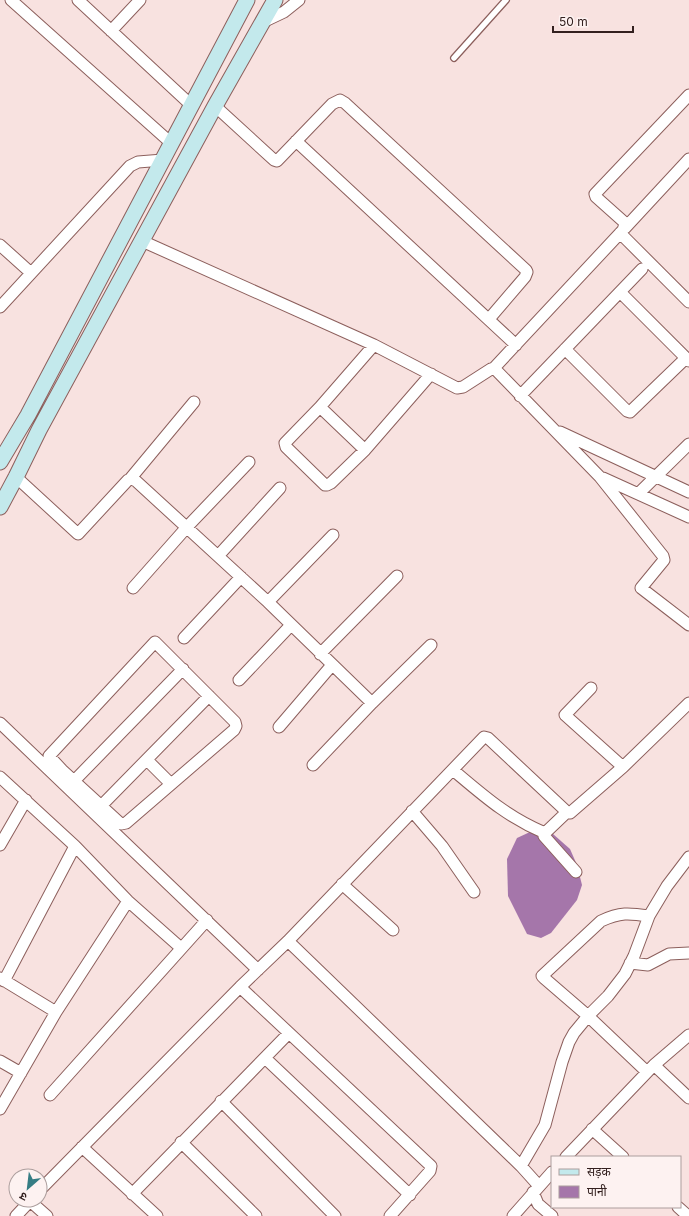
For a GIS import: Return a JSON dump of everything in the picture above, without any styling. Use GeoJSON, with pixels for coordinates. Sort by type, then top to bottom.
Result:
{"type":"FeatureCollection","features":[{"type":"Feature","properties":{"kind":"main road"},"geometry":{"type":"LineString","coordinates":[[0,462],[28,415],[247,0]]}},
{"type":"Feature","properties":{"kind":"main road"},"geometry":{"type":"LineString","coordinates":[[0,507],[39,430],[214,106],[264,22],[275,0]]}},
{"type":"Feature","properties":{"kind":"street"},"geometry":{"type":"LineString","coordinates":[[11,0],[171,143]]}},
{"type":"Feature","properties":{"kind":"street"},"geometry":{"type":"LineString","coordinates":[[78,0],[191,105]]}},
{"type":"Feature","properties":{"kind":"street"},"geometry":{"type":"LineString","coordinates":[[111,31],[140,0]]}},
{"type":"Feature","properties":{"kind":"street"},"geometry":{"type":"LineString","coordinates":[[264,22],[284,12],[299,0]]}},
{"type":"Feature","properties":{"kind":"street"},"geometry":{"type":"LineString","coordinates":[[622,230],[625,224],[624,222],[596,197],[595,194],[689,95]]}},
{"type":"Feature","properties":{"kind":"street"},"geometry":{"type":"LineString","coordinates":[[214,106],[275,160],[278,160],[332,104],[338,100],[342,100],[526,270],[526,274],[489,319]]}},
{"type":"Feature","properties":{"kind":"street"},"geometry":{"type":"LineString","coordinates":[[296,141],[516,345]]}},
{"type":"Feature","properties":{"kind":"street"},"geometry":{"type":"LineString","coordinates":[[142,241],[374,345],[459,388],[494,368],[689,159]]}},
{"type":"Feature","properties":{"kind":"street"},"geometry":{"type":"LineString","coordinates":[[0,307],[130,166],[138,162],[163,160]]}},
{"type":"Feature","properties":{"kind":"street"},"geometry":{"type":"LineString","coordinates":[[622,230],[689,302]]}},
{"type":"Feature","properties":{"kind":"street"},"geometry":{"type":"LineString","coordinates":[[0,245],[31,273]]}},
{"type":"Feature","properties":{"kind":"street"},"geometry":{"type":"LineString","coordinates":[[520,396],[642,269]]}},
{"type":"Feature","properties":{"kind":"street"},"geometry":{"type":"LineString","coordinates":[[565,349],[629,412],[632,411],[688,359],[620,292]]}},
{"type":"Feature","properties":{"kind":"street"},"geometry":{"type":"LineString","coordinates":[[374,345],[320,408],[284,445],[324,484],[327,485],[331,483],[365,450],[431,374]]}},
{"type":"Feature","properties":{"kind":"street"},"geometry":{"type":"LineString","coordinates":[[494,368],[600,477],[664,557],[664,560],[641,588],[689,625]]}},
{"type":"Feature","properties":{"kind":"street"},"geometry":{"type":"LineString","coordinates":[[16,477],[78,534],[130,479],[194,402]]}},
{"type":"Feature","properties":{"kind":"street"},"geometry":{"type":"LineString","coordinates":[[320,408],[365,450]]}},
{"type":"Feature","properties":{"kind":"street"},"geometry":{"type":"LineString","coordinates":[[552,429],[689,492]]}},
{"type":"Feature","properties":{"kind":"street"},"geometry":{"type":"LineString","coordinates":[[638,494],[689,444]]}},
{"type":"Feature","properties":{"kind":"street"},"geometry":{"type":"LineString","coordinates":[[133,588],[187,527],[249,462]]}},
{"type":"Feature","properties":{"kind":"street"},"geometry":{"type":"LineString","coordinates":[[600,477],[689,516]]}},
{"type":"Feature","properties":{"kind":"street"},"geometry":{"type":"LineString","coordinates":[[130,479],[136,481],[187,527],[268,602],[372,703]]}},
{"type":"Feature","properties":{"kind":"street"},"geometry":{"type":"LineString","coordinates":[[218,556],[280,488]]}},
{"type":"Feature","properties":{"kind":"street"},"geometry":{"type":"LineString","coordinates":[[268,602],[333,535]]}},
{"type":"Feature","properties":{"kind":"street"},"geometry":{"type":"LineString","coordinates":[[320,654],[397,576]]}},
{"type":"Feature","properties":{"kind":"street"},"geometry":{"type":"LineString","coordinates":[[184,638],[241,577]]}},
{"type":"Feature","properties":{"kind":"street"},"geometry":{"type":"LineString","coordinates":[[239,680],[291,625]]}},
{"type":"Feature","properties":{"kind":"street"},"geometry":{"type":"LineString","coordinates":[[155,642],[209,696],[235,722],[236,726],[234,730],[126,823],[121,824],[74,781],[58,773],[50,757],[50,755],[155,642]]}},
{"type":"Feature","properties":{"kind":"street"},"geometry":{"type":"LineString","coordinates":[[313,765],[430,645]]}},
{"type":"Feature","properties":{"kind":"street"},"geometry":{"type":"LineString","coordinates":[[279,728],[332,665]]}},
{"type":"Feature","properties":{"kind":"street"},"geometry":{"type":"LineString","coordinates":[[74,781],[183,669]]}},
{"type":"Feature","properties":{"kind":"street"},"geometry":{"type":"LineString","coordinates":[[591,688],[566,713],[566,716],[623,767]]}},
{"type":"Feature","properties":{"kind":"street"},"geometry":{"type":"LineString","coordinates":[[101,806],[209,696]]}},
{"type":"Feature","properties":{"kind":"street"},"geometry":{"type":"LineString","coordinates":[[576,872],[544,837],[545,833],[567,812],[571,812],[623,767],[689,703]]}},
{"type":"Feature","properties":{"kind":"street"},"geometry":{"type":"LineString","coordinates":[[0,722],[58,773],[116,836],[207,920],[258,970]]}},
{"type":"Feature","properties":{"kind":"street"},"geometry":{"type":"LineString","coordinates":[[48,1182],[240,987],[288,941],[482,738],[487,738],[567,812]]}},
{"type":"Feature","properties":{"kind":"street"},"geometry":{"type":"LineString","coordinates":[[147,760],[171,784]]}},
{"type":"Feature","properties":{"kind":"street"},"geometry":{"type":"LineString","coordinates":[[453,770],[506,813],[545,833]]}},
{"type":"Feature","properties":{"kind":"street"},"geometry":{"type":"LineString","coordinates":[[0,777],[75,846],[128,901],[181,948]]}},
{"type":"Feature","properties":{"kind":"street"},"geometry":{"type":"LineString","coordinates":[[0,845],[26,800]]}},
{"type":"Feature","properties":{"kind":"street"},"geometry":{"type":"LineString","coordinates":[[412,811],[442,846],[474,892]]}},
{"type":"Feature","properties":{"kind":"street"},"geometry":{"type":"LineString","coordinates":[[56,1012],[2,979],[75,846]]}},
{"type":"Feature","properties":{"kind":"street"},"geometry":{"type":"LineString","coordinates":[[521,1166],[545,1125],[557,1076],[569,1042],[574,1033],[588,1016],[608,996],[625,974],[649,916],[667,886],[689,857]]}},
{"type":"Feature","properties":{"kind":"street"},"geometry":{"type":"LineString","coordinates":[[342,884],[393,930]]}},
{"type":"Feature","properties":{"kind":"street"},"geometry":{"type":"LineString","coordinates":[[0,1109],[56,1012],[128,901]]}},
{"type":"Feature","properties":{"kind":"street"},"geometry":{"type":"LineString","coordinates":[[649,916],[627,913],[601,921],[543,974],[544,978],[588,1016],[650,1068],[689,1098]]}},
{"type":"Feature","properties":{"kind":"street"},"geometry":{"type":"LineString","coordinates":[[50,1095],[207,920]]}},
{"type":"Feature","properties":{"kind":"street"},"geometry":{"type":"LineString","coordinates":[[288,941],[521,1166],[536,1189],[538,1204],[552,1216]]}},
{"type":"Feature","properties":{"kind":"street"},"geometry":{"type":"LineString","coordinates":[[630,963],[645,965],[669,954],[689,953]]}},
{"type":"Feature","properties":{"kind":"street"},"geometry":{"type":"LineString","coordinates":[[240,987],[431,1166],[430,1171],[390,1216]]}},
{"type":"Feature","properties":{"kind":"street"},"geometry":{"type":"LineString","coordinates":[[132,1194],[221,1101],[289,1033]]}},
{"type":"Feature","properties":{"kind":"street"},"geometry":{"type":"LineString","coordinates":[[567,1156],[650,1068],[689,1035]]}},
{"type":"Feature","properties":{"kind":"street"},"geometry":{"type":"LineString","coordinates":[[265,1058],[410,1195]]}},
{"type":"Feature","properties":{"kind":"street"},"geometry":{"type":"LineString","coordinates":[[0,1061],[21,1073]]}},
{"type":"Feature","properties":{"kind":"street"},"geometry":{"type":"LineString","coordinates":[[221,1101],[335,1216]]}},
{"type":"Feature","properties":{"kind":"street"},"geometry":{"type":"LineString","coordinates":[[592,1129],[622,1156]]}},
{"type":"Feature","properties":{"kind":"street"},"geometry":{"type":"LineString","coordinates":[[182,1142],[256,1216]]}},
{"type":"Feature","properties":{"kind":"street"},"geometry":{"type":"LineString","coordinates":[[82,1147],[157,1216]]}},
{"type":"Feature","properties":{"kind":"street"},"geometry":{"type":"LineString","coordinates":[[513,1216],[551,1173]]}},
{"type":"Feature","properties":{"kind":"street"},"geometry":{"type":"LineString","coordinates":[[16,1216],[23,1208]]}},
{"type":"Feature","properties":{"kind":"street"},"geometry":{"type":"LineString","coordinates":[[38,1208],[47,1216]]}},
{"type":"Feature","properties":{"kind":"street"},"geometry":{"type":"LineString","coordinates":[[679,1208],[688,1216]]}},
{"type":"Feature","properties":{"kind":"lane"},"geometry":{"type":"LineString","coordinates":[[454,58],[506,0]]}},
{"type":"Feature","properties":{"kind":"water"},"geometry":{"type":"Polygon","coordinates":[[[530,832],[553,834],[570,849],[577,865],[582,885],[577,900],[551,933],[541,938],[527,934],[508,896],[507,859],[517,838],[530,832]]]}}]}
